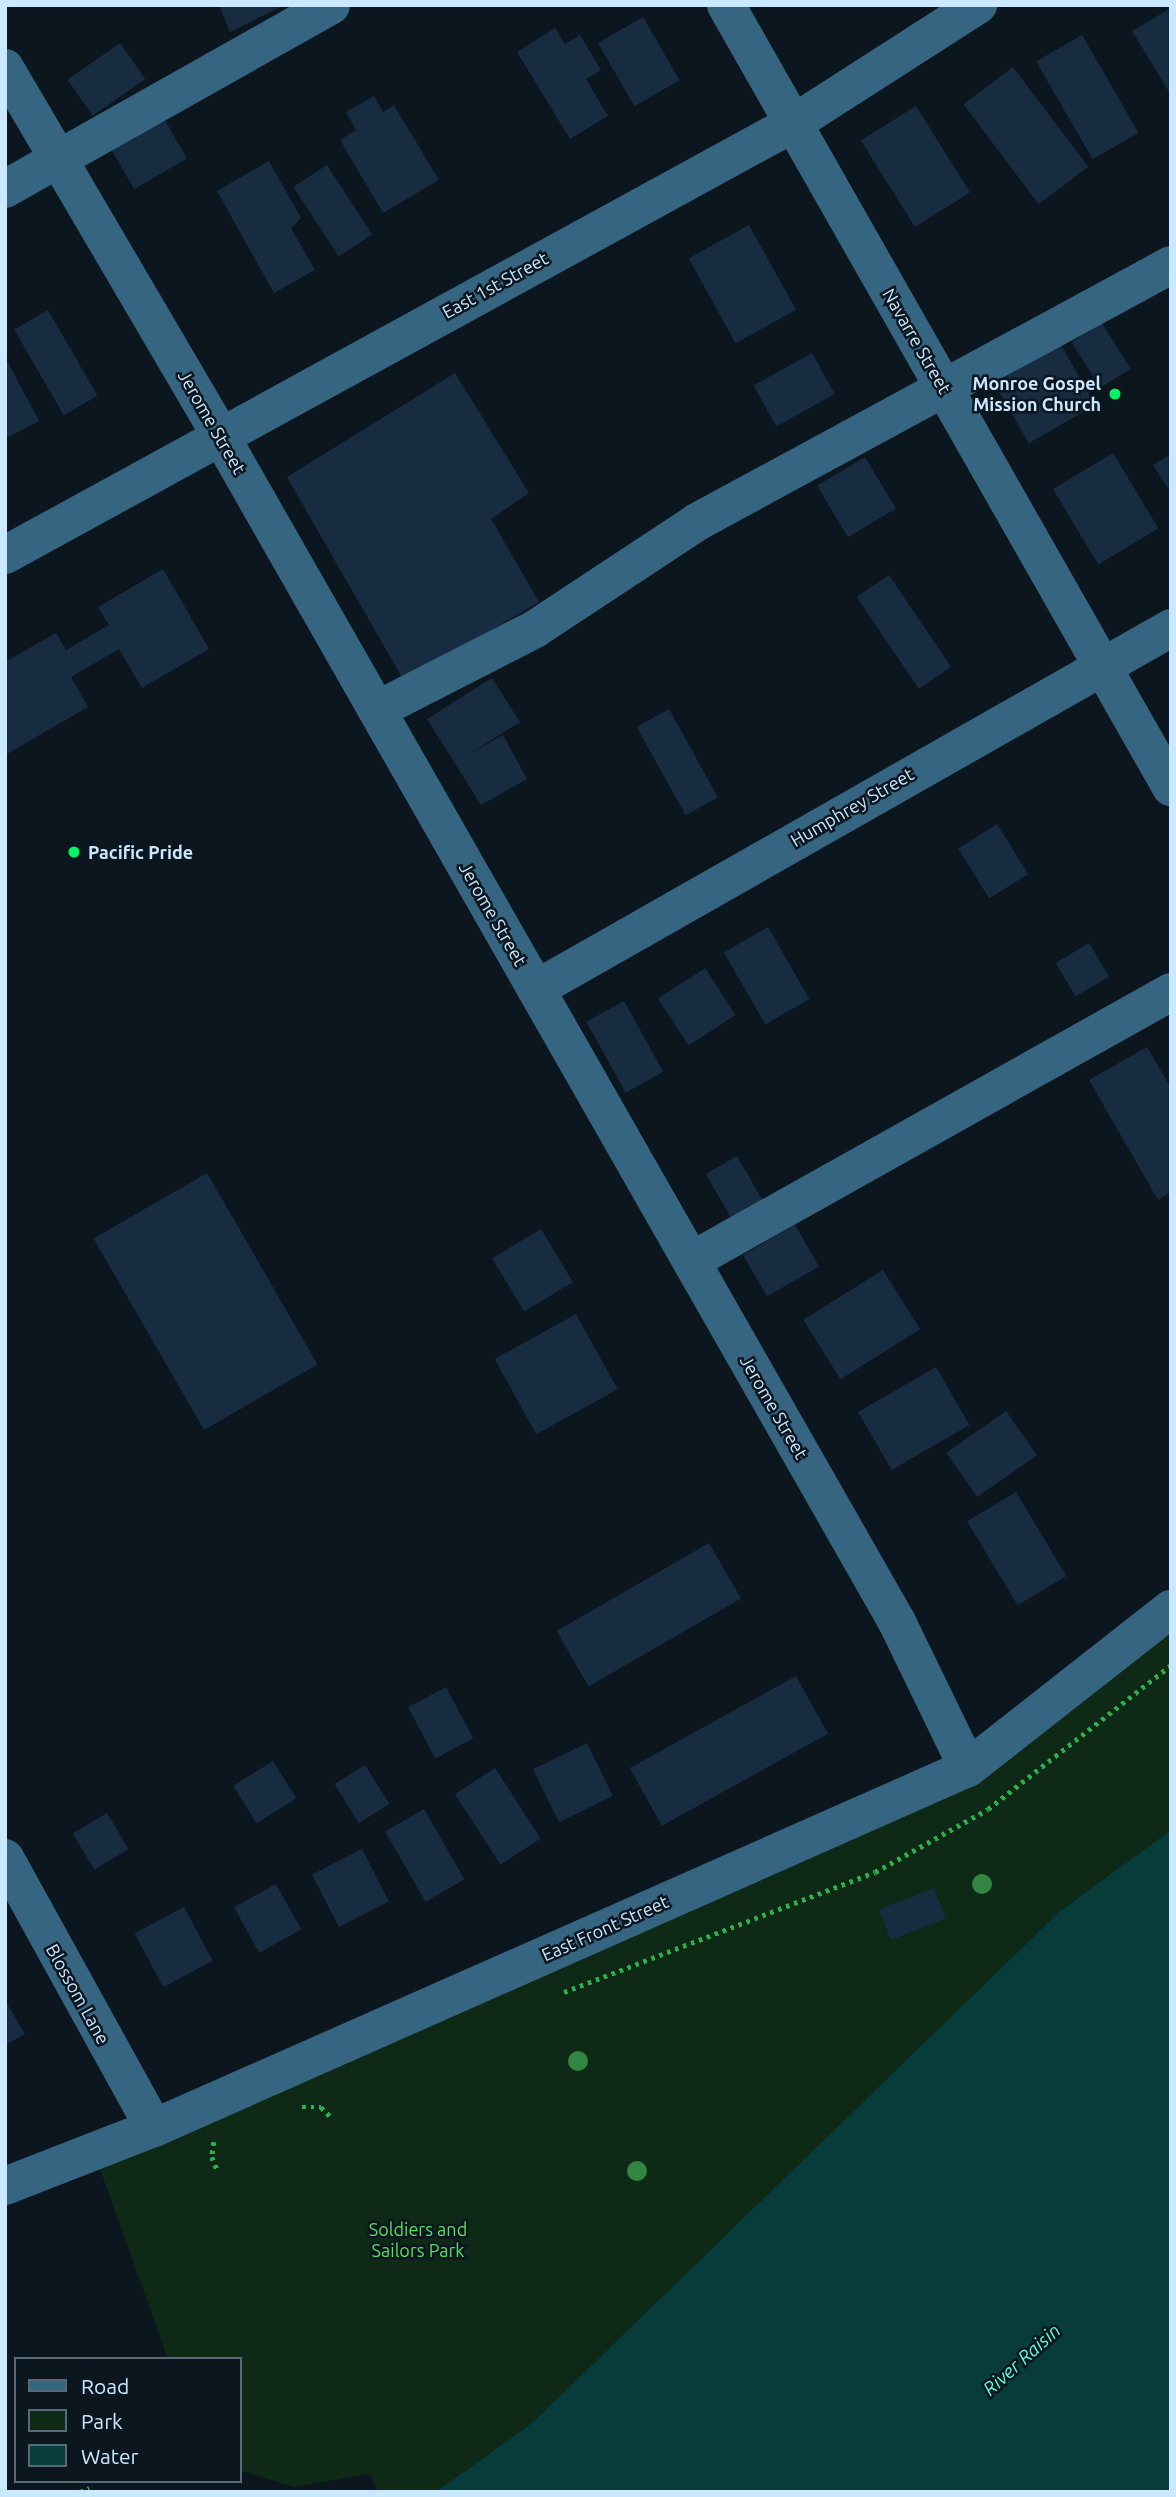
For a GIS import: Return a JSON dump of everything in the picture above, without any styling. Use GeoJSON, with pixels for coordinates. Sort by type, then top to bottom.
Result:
{"type":"FeatureCollection","features":[{"type":"Feature","properties":{"kind":"street"},"geometry":{"type":"LineString","coordinates":[[5,189],[331,5]]}},
{"type":"Feature","properties":{"kind":"street","name":"Navarre Street"},"geometry":{"type":"LineString","coordinates":[[726,5],[1171,787]]}},
{"type":"Feature","properties":{"kind":"street","name":"East 1st Street"},"geometry":{"type":"LineString","coordinates":[[5,555],[794,123],[978,5]]}},
{"type":"Feature","properties":{"kind":"street","name":"Jerome Street"},"geometry":{"type":"LineString","coordinates":[[5,68],[220,435],[897,1622],[968,1768]]}},
{"type":"Feature","properties":{"kind":"street"},"geometry":{"type":"LineString","coordinates":[[377,710],[535,629],[697,522],[1171,265]]}},
{"type":"Feature","properties":{"kind":"street","name":"Humphrey Street"},"geometry":{"type":"LineString","coordinates":[[536,989],[1101,664],[1171,628]]}},
{"type":"Feature","properties":{"kind":"street"},"geometry":{"type":"LineString","coordinates":[[691,1261],[1171,992]]}},
{"type":"Feature","properties":{"kind":"street","name":"East Front Street"},"geometry":{"type":"LineString","coordinates":[[5,2186],[154,2128],[968,1768],[1171,1609]]}},
{"type":"Feature","properties":{"kind":"street","name":"Blossom Lane"},"geometry":{"type":"LineString","coordinates":[[5,1858],[154,2128]]}},
{"type":"Feature","properties":{"kind":"path"},"geometry":{"type":"LineString","coordinates":[[80,2492],[89,2488]]}},
{"type":"Feature","properties":{"kind":"green space","name":"Soldiers and Sailors Park"},"geometry":{"type":"Polygon","coordinates":[[[1171,1610],[1171,1830],[1060,1911],[532,2423],[436,2492],[378,2492],[370,2474],[294,2487],[242,2471],[242,2357],[167,2357],[94,2152],[968,1768],[1171,1610]]]}},
{"type":"Feature","properties":{"kind":"water","name":"River Raisin"},"geometry":{"type":"Polygon","coordinates":[[[1171,1830],[1171,2492],[436,2492],[532,2423],[1060,1911],[1171,1830]]]}},
{"type":"Feature","properties":{"kind":"building"},"geometry":{"type":"Polygon","coordinates":[[[219,5],[284,5],[230,32],[219,5]]]}},
{"type":"Feature","properties":{"kind":"building"},"geometry":{"type":"Polygon","coordinates":[[[1171,8],[1171,95],[1132,31],[1171,8]]]}},
{"type":"Feature","properties":{"kind":"building"},"geometry":{"type":"Polygon","coordinates":[[[643,17],[680,80],[634,106],[598,43],[643,17]]]}},
{"type":"Feature","properties":{"kind":"building"},"geometry":{"type":"Polygon","coordinates":[[[555,28],[565,44],[580,35],[601,70],[586,79],[608,116],[570,139],[517,52],[555,28]]]}},
{"type":"Feature","properties":{"kind":"building"},"geometry":{"type":"Polygon","coordinates":[[[1082,35],[1138,133],[1093,159],[1036,62],[1082,35]]]}},
{"type":"Feature","properties":{"kind":"building"},"geometry":{"type":"Polygon","coordinates":[[[120,43],[145,79],[93,116],[68,80],[120,43]]]}},
{"type":"Feature","properties":{"kind":"building"},"geometry":{"type":"Polygon","coordinates":[[[1013,67],[1088,167],[1039,204],[963,104],[1013,67]]]}},
{"type":"Feature","properties":{"kind":"building"},"geometry":{"type":"Polygon","coordinates":[[[374,96],[383,112],[394,105],[439,180],[383,213],[340,140],[356,130],[346,112],[374,96]]]}},
{"type":"Feature","properties":{"kind":"building"},"geometry":{"type":"Polygon","coordinates":[[[916,106],[970,193],[915,227],[861,140],[916,106]]]}},
{"type":"Feature","properties":{"kind":"building"},"geometry":{"type":"Polygon","coordinates":[[[163,117],[187,159],[134,189],[110,148],[163,117]]]}},
{"type":"Feature","properties":{"kind":"building"},"geometry":{"type":"Polygon","coordinates":[[[269,161],[301,218],[291,228],[315,270],[274,293],[217,191],[269,161]]]}},
{"type":"Feature","properties":{"kind":"building"},"geometry":{"type":"Polygon","coordinates":[[[327,165],[372,235],[339,256],[293,187],[327,165]]]}},
{"type":"Feature","properties":{"kind":"building"},"geometry":{"type":"Polygon","coordinates":[[[749,225],[796,310],[736,343],[689,258],[749,225]]]}},
{"type":"Feature","properties":{"kind":"building"},"geometry":{"type":"Polygon","coordinates":[[[48,310],[98,396],[64,415],[14,330],[48,310]]]}},
{"type":"Feature","properties":{"kind":"building"},"geometry":{"type":"Polygon","coordinates":[[[1102,323],[1131,369],[1100,388],[1071,342],[1102,323]]]}},
{"type":"Feature","properties":{"kind":"building"},"geometry":{"type":"Polygon","coordinates":[[[1061,345],[1096,405],[1029,443],[994,384],[1061,345]]]}},
{"type":"Feature","properties":{"kind":"building"},"geometry":{"type":"Polygon","coordinates":[[[812,353],[835,394],[776,427],[753,385],[812,353]]]}},
{"type":"Feature","properties":{"kind":"building"},"geometry":{"type":"Polygon","coordinates":[[[5,357],[39,421],[5,439],[5,357]]]}},
{"type":"Feature","properties":{"kind":"building"},"geometry":{"type":"Polygon","coordinates":[[[455,373],[529,493],[491,519],[539,602],[404,681],[287,477],[455,373]]]}},
{"type":"Feature","properties":{"kind":"building"},"geometry":{"type":"Polygon","coordinates":[[[1113,453],[1158,528],[1098,564],[1053,489],[1113,453]]]}},
{"type":"Feature","properties":{"kind":"building"},"geometry":{"type":"Polygon","coordinates":[[[1171,454],[1171,493],[1153,465],[1171,454]]]}},
{"type":"Feature","properties":{"kind":"building"},"geometry":{"type":"Polygon","coordinates":[[[865,457],[896,508],[848,537],[817,486],[865,457]]]}},
{"type":"Feature","properties":{"kind":"building"},"geometry":{"type":"Polygon","coordinates":[[[163,569],[209,649],[142,688],[119,649],[71,677],[88,707],[5,755],[5,662],[56,633],[66,650],[109,625],[98,607],[163,569]]]}},
{"type":"Feature","properties":{"kind":"building"},"geometry":{"type":"Polygon","coordinates":[[[889,575],[951,667],[919,689],[857,597],[889,575]]]}},
{"type":"Feature","properties":{"kind":"building"},"geometry":{"type":"Polygon","coordinates":[[[492,678],[520,722],[469,754],[503,735],[527,779],[481,805],[427,719],[492,678]]]}},
{"type":"Feature","properties":{"kind":"building"},"geometry":{"type":"Polygon","coordinates":[[[669,709],[718,797],[686,815],[637,727],[669,709]]]}},
{"type":"Feature","properties":{"kind":"building"},"geometry":{"type":"Polygon","coordinates":[[[997,824],[1028,874],[989,898],[958,848],[997,824]]]}},
{"type":"Feature","properties":{"kind":"building"},"geometry":{"type":"Polygon","coordinates":[[[768,927],[810,999],[765,1024],[724,952],[768,927]]]}},
{"type":"Feature","properties":{"kind":"building"},"geometry":{"type":"Polygon","coordinates":[[[1089,943],[1109,976],[1076,997],[1056,963],[1089,943]]]}},
{"type":"Feature","properties":{"kind":"building"},"geometry":{"type":"Polygon","coordinates":[[[705,968],[735,1015],[689,1045],[658,998],[705,968]]]}},
{"type":"Feature","properties":{"kind":"building"},"geometry":{"type":"Polygon","coordinates":[[[624,1001],[663,1072],[626,1093],[586,1022],[624,1001]]]}},
{"type":"Feature","properties":{"kind":"building"},"geometry":{"type":"Polygon","coordinates":[[[1147,1047],[1171,1088],[1171,1192],[1158,1200],[1089,1080],[1147,1047]]]}},
{"type":"Feature","properties":{"kind":"building"},"geometry":{"type":"Polygon","coordinates":[[[737,1156],[763,1200],[731,1218],[706,1174],[737,1156]]]}},
{"type":"Feature","properties":{"kind":"building"},"geometry":{"type":"Polygon","coordinates":[[[207,1173],[318,1364],[204,1430],[94,1238],[207,1173]]]}},
{"type":"Feature","properties":{"kind":"building"},"geometry":{"type":"Polygon","coordinates":[[[795,1225],[819,1267],[767,1297],[743,1255],[795,1225]]]}},
{"type":"Feature","properties":{"kind":"building"},"geometry":{"type":"Polygon","coordinates":[[[541,1229],[573,1282],[524,1312],[492,1258],[541,1229]]]}},
{"type":"Feature","properties":{"kind":"building"},"geometry":{"type":"Polygon","coordinates":[[[883,1270],[920,1329],[840,1379],[803,1320],[883,1270]]]}},
{"type":"Feature","properties":{"kind":"building"},"geometry":{"type":"Polygon","coordinates":[[[576,1314],[618,1389],[536,1434],[495,1359],[576,1314]]]}},
{"type":"Feature","properties":{"kind":"building"},"geometry":{"type":"Polygon","coordinates":[[[936,1367],[970,1425],[892,1470],[858,1412],[936,1367]]]}},
{"type":"Feature","properties":{"kind":"building"},"geometry":{"type":"Polygon","coordinates":[[[1006,1411],[1037,1455],[977,1497],[946,1453],[1006,1411]]]}},
{"type":"Feature","properties":{"kind":"building"},"geometry":{"type":"Polygon","coordinates":[[[1016,1492],[1066,1576],[1018,1605],[967,1521],[1016,1492]]]}},
{"type":"Feature","properties":{"kind":"building"},"geometry":{"type":"Polygon","coordinates":[[[709,1543],[741,1598],[589,1686],[557,1631],[709,1543]]]}},
{"type":"Feature","properties":{"kind":"building"},"geometry":{"type":"Polygon","coordinates":[[[796,1676],[828,1734],[662,1826],[630,1768],[796,1676]]]}},
{"type":"Feature","properties":{"kind":"building"},"geometry":{"type":"Polygon","coordinates":[[[446,1687],[473,1738],[435,1758],[408,1707],[446,1687]]]}},
{"type":"Feature","properties":{"kind":"building"},"geometry":{"type":"Polygon","coordinates":[[[587,1743],[613,1796],[559,1822],[533,1769],[587,1743]]]}},
{"type":"Feature","properties":{"kind":"building"},"geometry":{"type":"Polygon","coordinates":[[[273,1761],[296,1798],[256,1823],[233,1786],[273,1761]]]}},
{"type":"Feature","properties":{"kind":"building"},"geometry":{"type":"Polygon","coordinates":[[[365,1765],[389,1804],[359,1823],[334,1784],[365,1765]]]}},
{"type":"Feature","properties":{"kind":"building"},"geometry":{"type":"Polygon","coordinates":[[[495,1768],[541,1838],[500,1865],[455,1794],[495,1768]]]}},
{"type":"Feature","properties":{"kind":"building"},"geometry":{"type":"Polygon","coordinates":[[[424,1809],[464,1879],[426,1902],[385,1832],[424,1809]]]}},
{"type":"Feature","properties":{"kind":"building"},"geometry":{"type":"Polygon","coordinates":[[[107,1813],[129,1849],[94,1870],[73,1834],[107,1813]]]}},
{"type":"Feature","properties":{"kind":"building"},"geometry":{"type":"Polygon","coordinates":[[[362,1849],[389,1902],[339,1927],[312,1874],[362,1849]]]}},
{"type":"Feature","properties":{"kind":"building"},"geometry":{"type":"Polygon","coordinates":[[[276,1884],[301,1929],[259,1953],[234,1907],[276,1884]]]}},
{"type":"Feature","properties":{"kind":"building"},"geometry":{"type":"Polygon","coordinates":[[[934,1888],[946,1919],[891,1940],[879,1909],[934,1888]]]}},
{"type":"Feature","properties":{"kind":"building"},"geometry":{"type":"Polygon","coordinates":[[[184,1907],[213,1961],[163,1987],[135,1933],[184,1907]]]}},
{"type":"Feature","properties":{"kind":"building"},"geometry":{"type":"Polygon","coordinates":[[[5,2000],[25,2034],[5,2045],[5,2000]]]}},
{"type":"Feature","properties":{"kind":"place","name":"Monroe Gospel Mission Church"},"geometry":{"type":"Point","coordinates":[1115,394]}},
{"type":"Feature","properties":{"kind":"place","name":"Pacific Pride"},"geometry":{"type":"Point","coordinates":[74,852]}}]}
